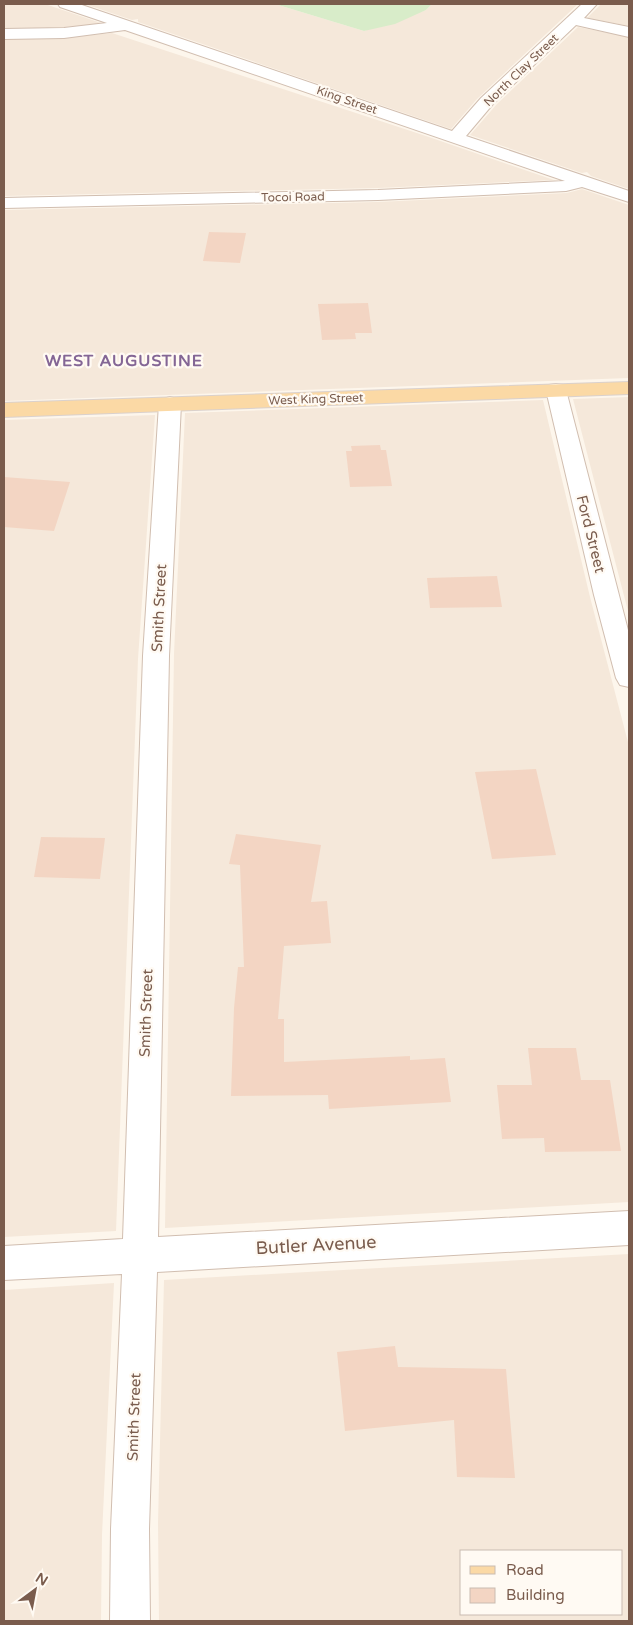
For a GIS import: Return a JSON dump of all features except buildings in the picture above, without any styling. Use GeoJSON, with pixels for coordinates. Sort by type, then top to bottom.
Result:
{"type":"FeatureCollection","features":[{"type":"Feature","properties":{"kind":"main road","name":"West King Street"},"geometry":{"type":"LineString","coordinates":[[4,410],[629,388]]}},
{"type":"Feature","properties":{"kind":"street","name":"King Street"},"geometry":{"type":"LineString","coordinates":[[65,4],[629,197]]}},
{"type":"Feature","properties":{"kind":"street","name":"North Clay Street"},"geometry":{"type":"LineString","coordinates":[[455,138],[487,101],[590,4]]}},
{"type":"Feature","properties":{"kind":"street"},"geometry":{"type":"LineString","coordinates":[[573,20],[629,32]]}},
{"type":"Feature","properties":{"kind":"street"},"geometry":{"type":"LineString","coordinates":[[4,34],[64,32],[128,25]]}},
{"type":"Feature","properties":{"kind":"street","name":"Tocoi Road"},"geometry":{"type":"LineString","coordinates":[[4,203],[378,195],[566,186],[582,181]]}},
{"type":"Feature","properties":{"kind":"street","name":"Ford Street"},"geometry":{"type":"LineString","coordinates":[[556,390],[606,595],[629,678]]}},
{"type":"Feature","properties":{"kind":"street","name":"Smith Street"},"geometry":{"type":"LineString","coordinates":[[130,1621],[130,1530],[140,1255],[156,656],[170,404]]}},
{"type":"Feature","properties":{"kind":"street","name":"Butler Avenue"},"geometry":{"type":"LineString","coordinates":[[4,1263],[629,1228]]}},
{"type":"Feature","properties":{"kind":"shaded area"},"geometry":{"type":"Polygon","coordinates":[[[4,4],[45,4],[104,24],[4,29],[4,4]]]}},
{"type":"Feature","properties":{"kind":"shaded area"},"geometry":{"type":"Polygon","coordinates":[[[85,4],[275,4],[364,31],[426,10],[432,4],[578,4],[477,99],[451,129],[138,22],[138,19],[132,20],[85,4]]]}},
{"type":"Feature","properties":{"kind":"shaded area"},"geometry":{"type":"Polygon","coordinates":[[[601,4],[629,4],[629,26],[587,18],[601,4]]]}},
{"type":"Feature","properties":{"kind":"shaded area"},"geometry":{"type":"Polygon","coordinates":[[[578,27],[629,37],[629,189],[591,176],[587,172],[582,173],[470,135],[497,104],[578,27]]]}},
{"type":"Feature","properties":{"kind":"shaded area"},"geometry":{"type":"Polygon","coordinates":[[[112,33],[554,180],[378,188],[4,196],[4,39],[62,38],[112,33]]]}},
{"type":"Feature","properties":{"kind":"shaded area"},"geometry":{"type":"Polygon","coordinates":[[[582,189],[629,205],[629,378],[4,401],[4,210],[377,202],[567,193],[582,189]]]}},
{"type":"Feature","properties":{"kind":"shaded area"},"geometry":{"type":"Polygon","coordinates":[[[629,397],[629,615],[573,399],[629,397]]]}},
{"type":"Feature","properties":{"kind":"shaded area"},"geometry":{"type":"Polygon","coordinates":[[[543,400],[590,597],[629,746],[629,1202],[165,1228],[174,654],[185,413],[543,400]]]}},
{"type":"Feature","properties":{"kind":"shaded area"},"geometry":{"type":"Polygon","coordinates":[[[155,415],[138,659],[116,1231],[4,1237],[4,420],[155,415]]]}},
{"type":"Feature","properties":{"kind":"shaded area"},"geometry":{"type":"Polygon","coordinates":[[[629,1254],[629,1621],[159,1621],[158,1523],[164,1280],[629,1254]]]}},
{"type":"Feature","properties":{"kind":"shaded area"},"geometry":{"type":"Polygon","coordinates":[[[114,1283],[102,1535],[101,1621],[4,1621],[4,1290],[114,1283]]]}},
{"type":"Feature","properties":{"kind":"green space"},"geometry":{"type":"Polygon","coordinates":[[[275,4],[432,4],[426,10],[395,24],[364,31],[275,4]]]}},
{"type":"Feature","properties":{"kind":"district","name":"WEST AUGUSTINE"},"geometry":{"type":"Point","coordinates":[124,360]}}]}
